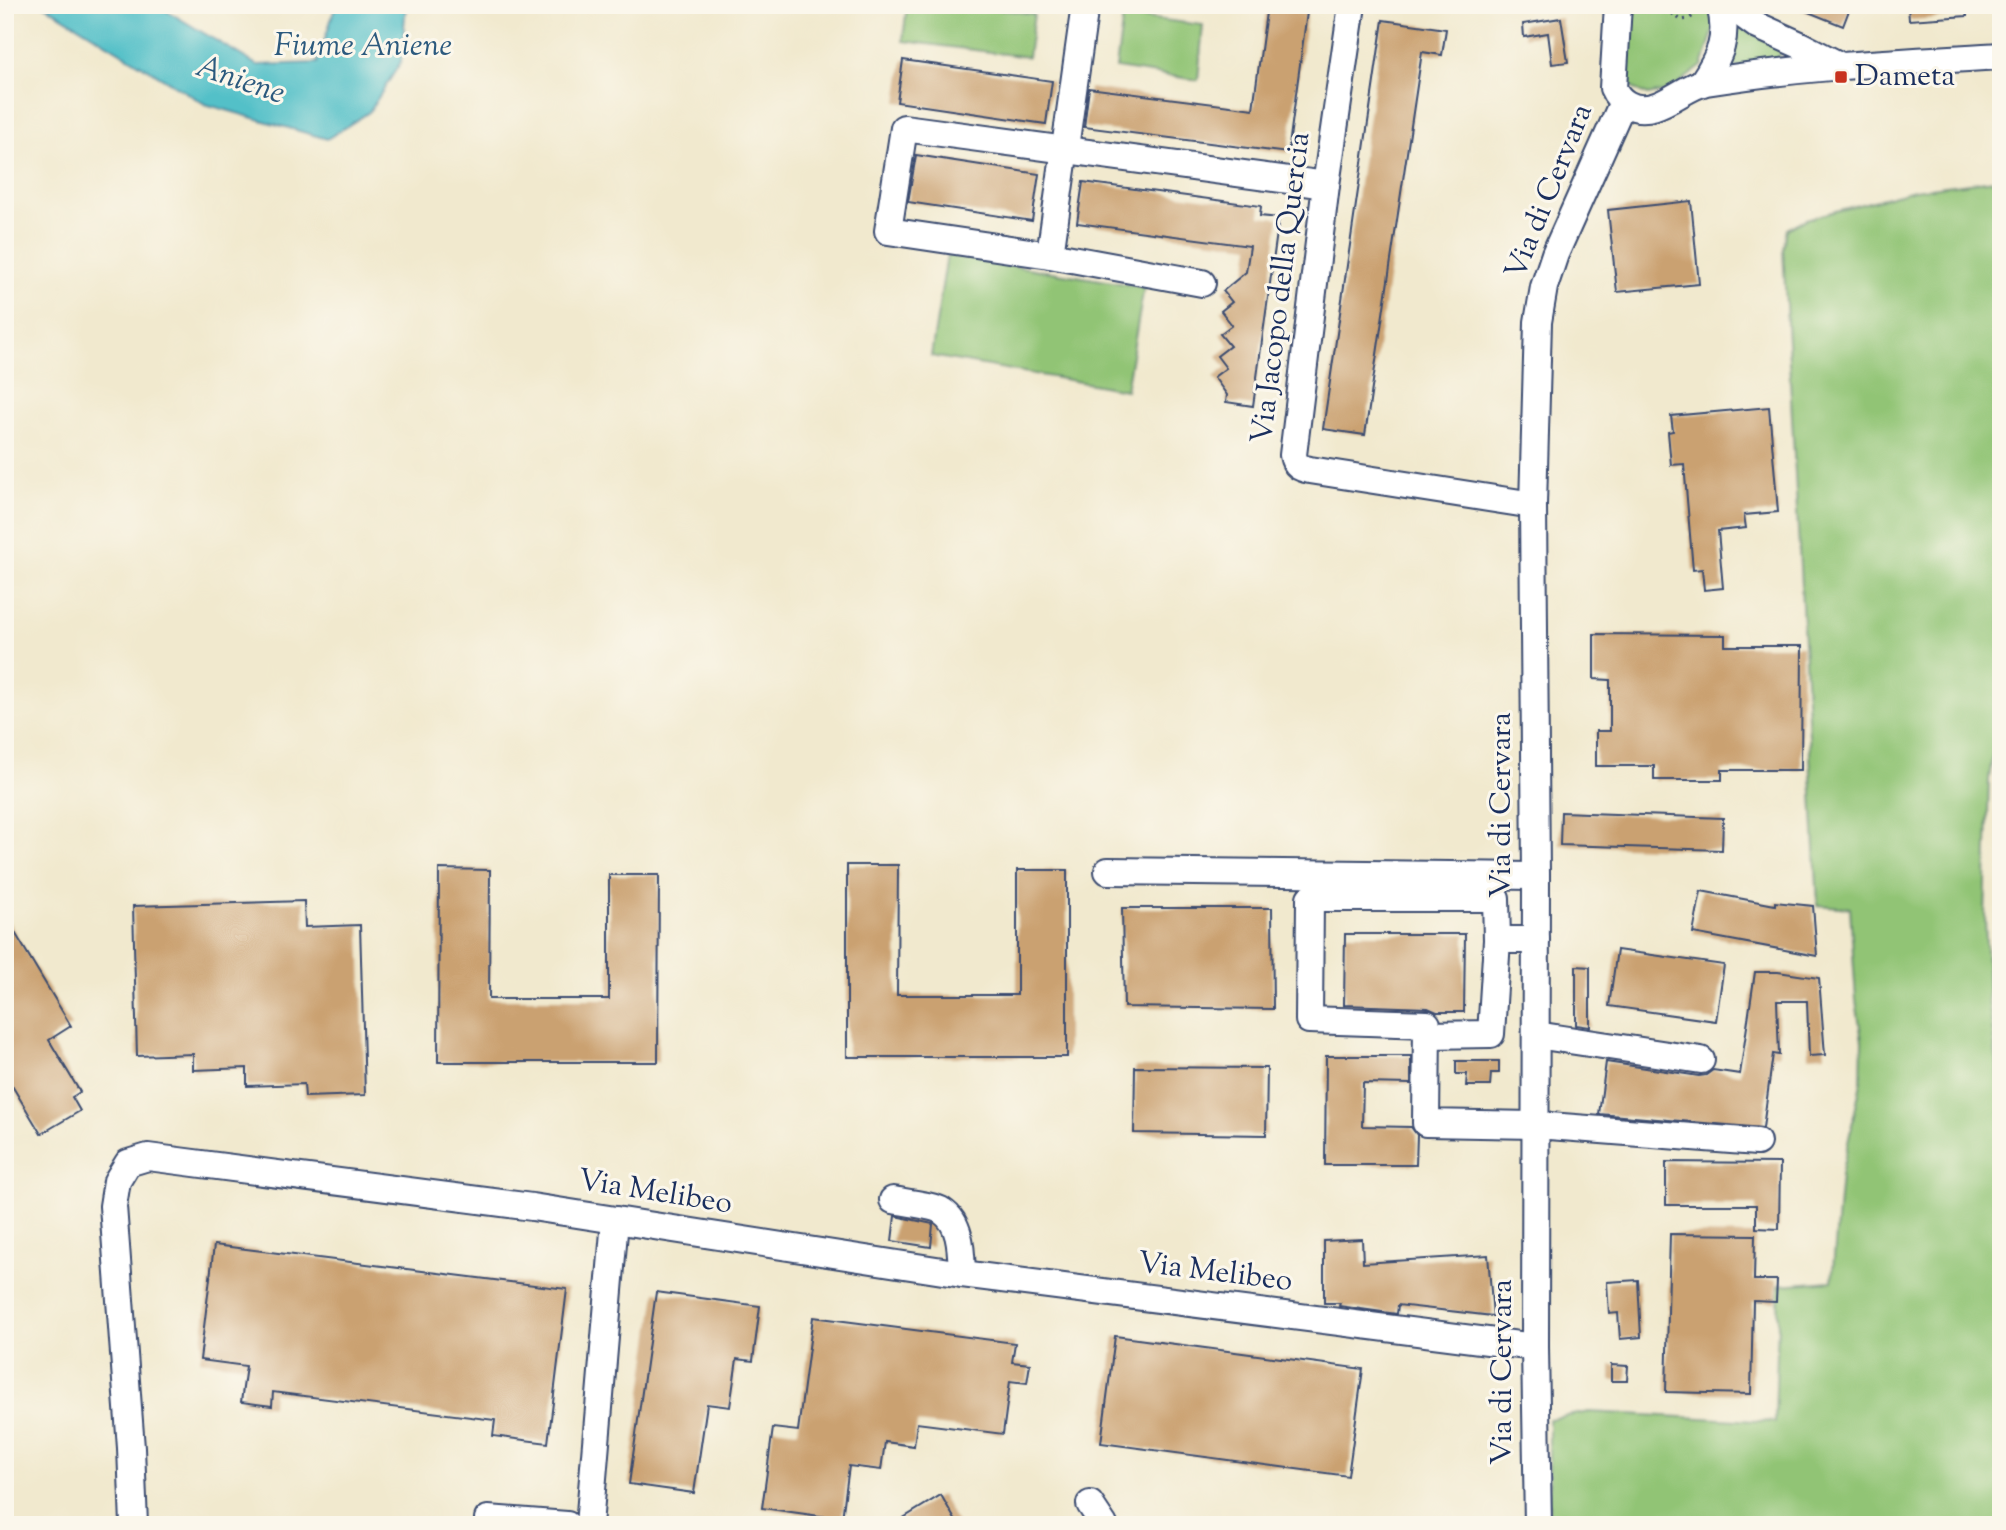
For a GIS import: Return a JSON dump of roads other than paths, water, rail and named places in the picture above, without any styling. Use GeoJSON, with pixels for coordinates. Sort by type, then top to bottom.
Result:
{"type":"FeatureCollection","features":[{"type":"Feature","properties":{"kind":"street"},"geometry":{"type":"LineString","coordinates":[[1050,255],[1085,5]]}},
{"type":"Feature","properties":{"kind":"street","name":"Via Jacopo della Quercia"},"geometry":{"type":"LineString","coordinates":[[1352,5],[1326,185],[1294,462],[1297,466],[1310,470],[1533,505]]}},
{"type":"Feature","properties":{"kind":"street","name":"Via di Cervara"},"geometry":{"type":"LineString","coordinates":[[1618,5],[1613,88],[1623,102],[1647,109],[1702,83]]}},
{"type":"Feature","properties":{"kind":"street"},"geometry":{"type":"LineString","coordinates":[[1702,83],[1715,64],[1722,47],[1724,24],[1720,5]]}},
{"type":"Feature","properties":{"kind":"street"},"geometry":{"type":"LineString","coordinates":[[1729,5],[1758,26],[1842,66]]}},
{"type":"Feature","properties":{"kind":"street"},"geometry":{"type":"LineString","coordinates":[[1773,33],[1785,47],[1789,57],[1784,69],[1775,74]]}},
{"type":"Feature","properties":{"kind":"street"},"geometry":{"type":"LineString","coordinates":[[1702,83],[1842,66],[2001,56]]}},
{"type":"Feature","properties":{"kind":"street","name":"Via di Cervara"},"geometry":{"type":"LineString","coordinates":[[1538,1525],[1535,1347],[1536,876],[1533,505],[1538,322],[1544,287],[1555,254],[1623,102]]}},
{"type":"Feature","properties":{"kind":"street"},"geometry":{"type":"LineString","coordinates":[[1202,284],[1050,255],[888,232],[904,128],[1326,185]]}},
{"type":"Feature","properties":{"kind":"street"},"geometry":{"type":"LineString","coordinates":[[1108,871],[1536,876]]}},
{"type":"Feature","properties":{"kind":"street"},"geometry":{"type":"LineString","coordinates":[[1427,1035],[1491,1034],[1497,940],[1496,898],[1310,898],[1308,1020],[1427,1024],[1426,1123],[1536,1125],[1757,1142]]}},
{"type":"Feature","properties":{"kind":"street"},"geometry":{"type":"LineString","coordinates":[[1497,940],[1536,940]]}},
{"type":"Feature","properties":{"kind":"street"},"geometry":{"type":"LineString","coordinates":[[1536,1035],[1701,1060]]}},
{"type":"Feature","properties":{"kind":"street","name":"Via Melibeo"},"geometry":{"type":"LineString","coordinates":[[134,1525],[113,1206],[117,1181],[128,1163],[148,1157],[532,1207],[962,1274],[1535,1347]]}},
{"type":"Feature","properties":{"kind":"street"},"geometry":{"type":"LineString","coordinates":[[892,1200],[942,1210],[953,1223],[957,1234],[962,1274]]}},
{"type":"Feature","properties":{"kind":"street"},"geometry":{"type":"LineString","coordinates":[[589,1525],[615,1220]]}},
{"type":"Feature","properties":{"kind":"street"},"geometry":{"type":"LineString","coordinates":[[488,1519],[567,1525]]}},
{"type":"Feature","properties":{"kind":"water","name":"Fiume Aniene"},"geometry":{"type":"Polygon","coordinates":[[[44,5],[157,5],[257,65],[317,63],[336,5],[406,5],[401,62],[369,112],[327,139],[205,104],[44,5]]]}},
{"type":"Feature","properties":{"kind":"place","name":"Dameta"},"geometry":{"type":"Point","coordinates":[1841,77]}},
{"type":"Feature","properties":{"kind":"water label","name":"Aniene"},"geometry":{"type":"Point","coordinates":[240,81]}}]}
